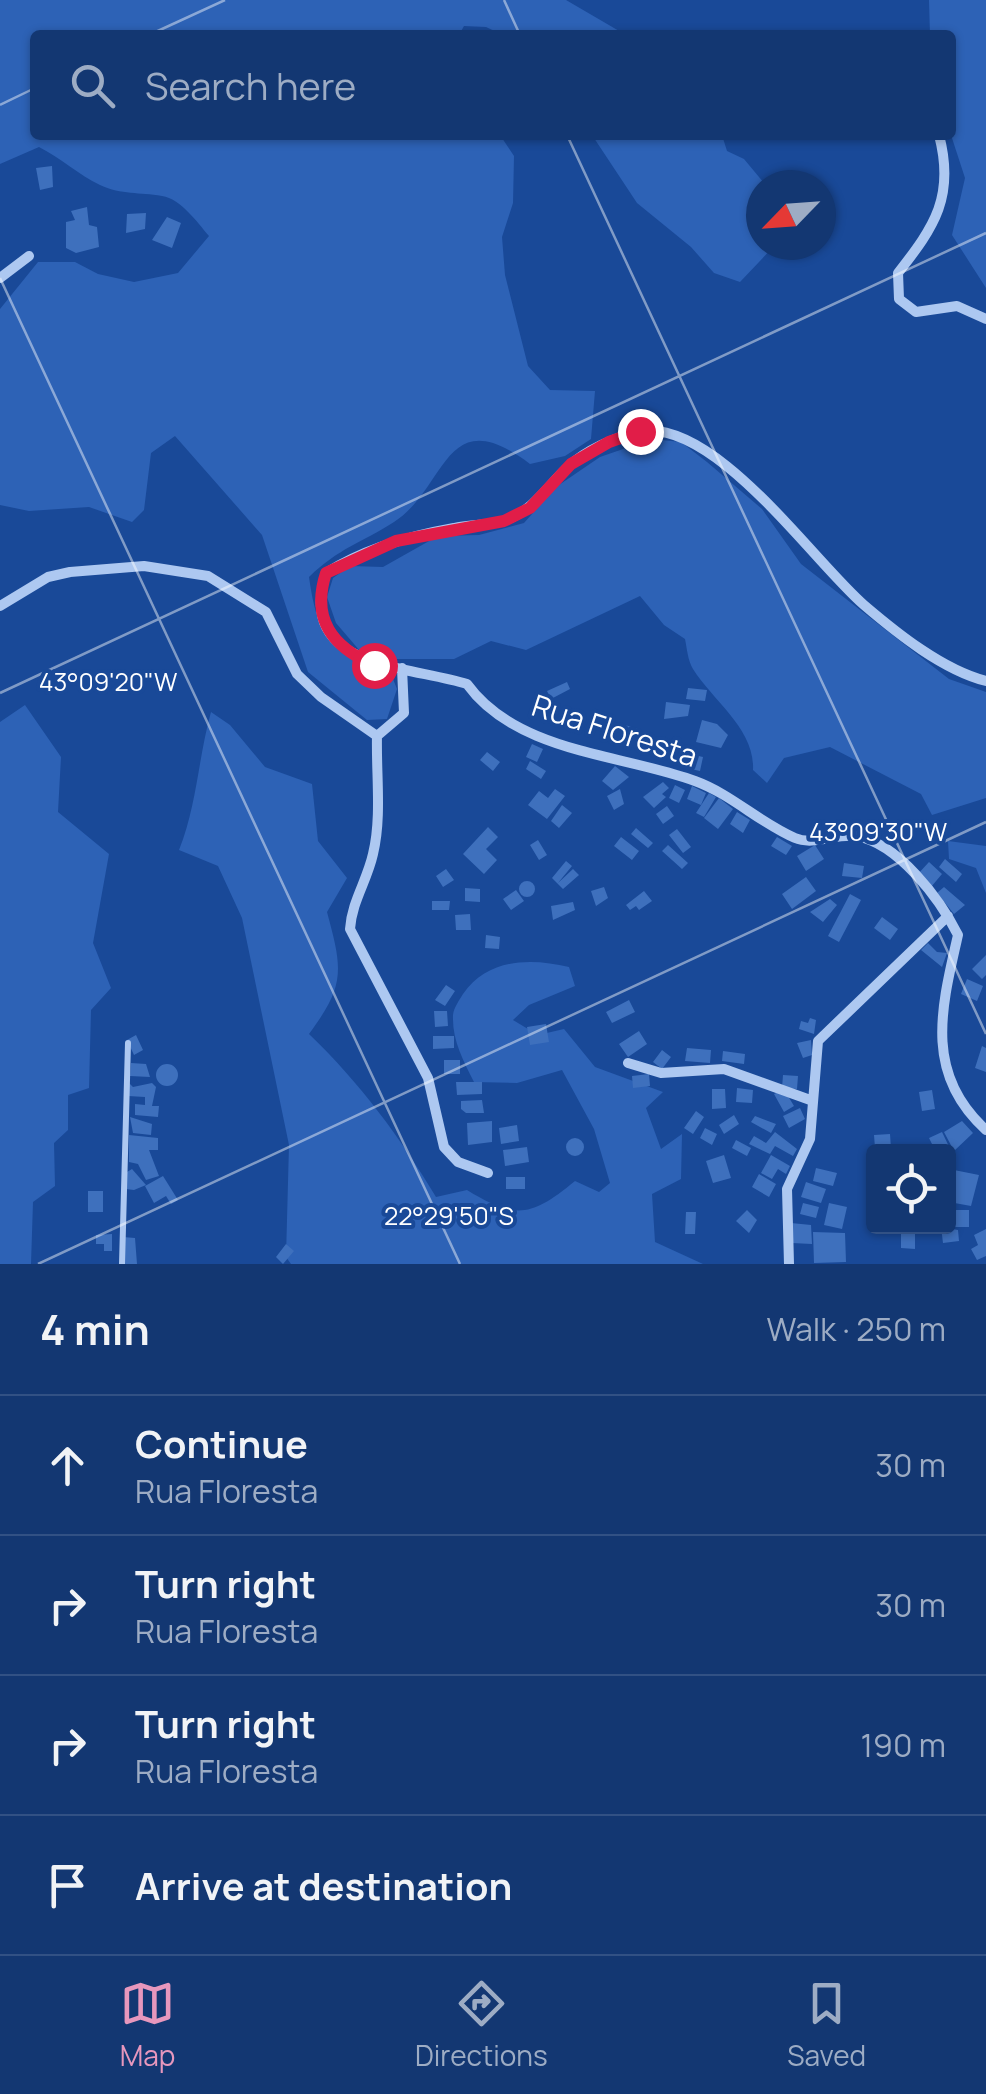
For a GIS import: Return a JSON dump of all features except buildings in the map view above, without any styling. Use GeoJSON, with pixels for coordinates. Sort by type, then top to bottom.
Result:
{"type":"FeatureCollection","features":[{"type":"Feature","properties":{"kind":"street"},"geometry":{"type":"LineString","coordinates":[[940,140],[947,180],[930,232],[898,273],[899,299],[916,312],[957,306],[986,318]]}},
{"type":"Feature","properties":{"kind":"street"},"geometry":{"type":"LineString","coordinates":[[0,278],[28,256]]}},
{"type":"Feature","properties":{"kind":"street","name":"Rua Floresta"},"geometry":{"type":"LineString","coordinates":[[948,916],[926,888],[875,842],[854,836],[800,840],[694,781],[570,747],[482,705],[467,684],[374,665],[350,655],[327,628],[318,597],[326,573],[396,541],[504,521],[530,508],[571,464],[609,442],[640,431],[672,430],[732,472],[788,522],[864,604],[940,660],[986,681]]}},
{"type":"Feature","properties":{"kind":"street"},"geometry":{"type":"LineString","coordinates":[[0,606],[48,577],[70,572],[144,566],[208,576],[266,612],[298,674],[321,697],[376,736]]}},
{"type":"Feature","properties":{"kind":"street"},"geometry":{"type":"LineString","coordinates":[[376,736],[404,713],[402,668]]}},
{"type":"Feature","properties":{"kind":"street"},"geometry":{"type":"LineString","coordinates":[[376,736],[377,832],[372,858],[351,910],[350,929],[428,1078],[444,1147],[458,1162],[488,1174]]}},
{"type":"Feature","properties":{"kind":"street"},"geometry":{"type":"LineString","coordinates":[[790,1264],[787,1190],[810,1139],[818,1041],[948,916],[958,935],[944,1002],[944,1071],[968,1114],[986,1130]]}},
{"type":"Feature","properties":{"kind":"street"},"geometry":{"type":"LineString","coordinates":[[628,1063],[661,1073],[724,1070],[814,1101]]}},
{"type":"Feature","properties":{"kind":"lane"},"geometry":{"type":"LineString","coordinates":[[122,1264],[128,1043]]}},
{"type":"Feature","properties":{"kind":"shaded area"},"geometry":{"type":"Polygon","coordinates":[[[0,0],[566,0],[617,30],[492,30],[464,26],[462,30],[30,30],[30,140],[503,140],[514,156],[513,203],[502,237],[505,275],[528,366],[550,390],[595,391],[591,439],[565,456],[530,464],[502,446],[480,441],[463,445],[450,456],[412,507],[394,522],[330,559],[309,577],[317,616],[331,641],[354,659],[391,674],[397,689],[387,719],[367,720],[308,672],[262,535],[175,436],[151,453],[144,510],[132,522],[89,507],[29,511],[0,505],[0,309],[38,262],[75,262],[98,274],[134,282],[178,273],[209,236],[169,198],[108,188],[39,147],[0,164],[0,0]]]}},
{"type":"Feature","properties":{"kind":"shaded area"},"geometry":{"type":"Polygon","coordinates":[[[929,0],[986,0],[986,288],[952,235],[965,178],[953,140],[956,140],[956,30],[930,30],[929,0]]]}},
{"type":"Feature","properties":{"kind":"shaded area"},"geometry":{"type":"Polygon","coordinates":[[[595,140],[724,140],[727,151],[744,159],[753,170],[746,170],[746,260],[761,260],[740,282],[714,273],[691,247],[637,203],[595,140]]]}},
{"type":"Feature","properties":{"kind":"shaded area"},"geometry":{"type":"Polygon","coordinates":[[[652,439],[681,442],[762,509],[801,564],[949,679],[986,692],[986,798],[932,815],[921,794],[830,747],[784,758],[767,783],[753,770],[752,755],[740,728],[693,669],[685,639],[664,625],[640,596],[526,650],[491,641],[454,659],[393,659],[360,651],[336,623],[327,597],[333,578],[350,566],[383,567],[438,536],[479,535],[524,523],[556,487],[600,457],[652,439]]]}},
{"type":"Feature","properties":{"kind":"shaded area"},"geometry":{"type":"Polygon","coordinates":[[[25,705],[61,757],[58,812],[109,854],[93,943],[111,988],[91,1010],[89,1088],[68,1095],[68,1130],[54,1143],[55,1186],[33,1202],[31,1264],[0,1264],[0,722],[25,705]]]}},
{"type":"Feature","properties":{"kind":"shaded area"},"geometry":{"type":"Polygon","coordinates":[[[211,712],[230,725],[265,767],[312,784],[318,841],[347,878],[327,912],[338,977],[329,1003],[309,1034],[378,1111],[436,1197],[467,1190],[498,1206],[523,1210],[546,1202],[575,1181],[599,1192],[610,1183],[594,1129],[562,1070],[517,1083],[474,1082],[454,1033],[456,1007],[473,982],[485,973],[525,962],[569,967],[575,986],[529,1005],[513,1020],[538,1035],[564,1029],[595,1067],[663,1092],[646,1108],[661,1149],[682,1134],[681,1179],[652,1194],[655,1242],[703,1264],[291,1264],[286,1257],[289,1145],[242,918],[218,866],[179,850],[190,816],[211,712]]]}},
{"type":"Feature","properties":{"kind":"shaded area"},"geometry":{"type":"Polygon","coordinates":[[[948,841],[986,846],[986,893],[976,868],[949,859],[948,841]]]}},
{"type":"Feature","properties":{"kind":"route"},"geometry":{"type":"LineString","coordinates":[[374,665],[350,655],[327,628],[318,597],[326,573],[396,541],[504,521],[530,508],[571,464],[609,442],[640,431]]}}]}
